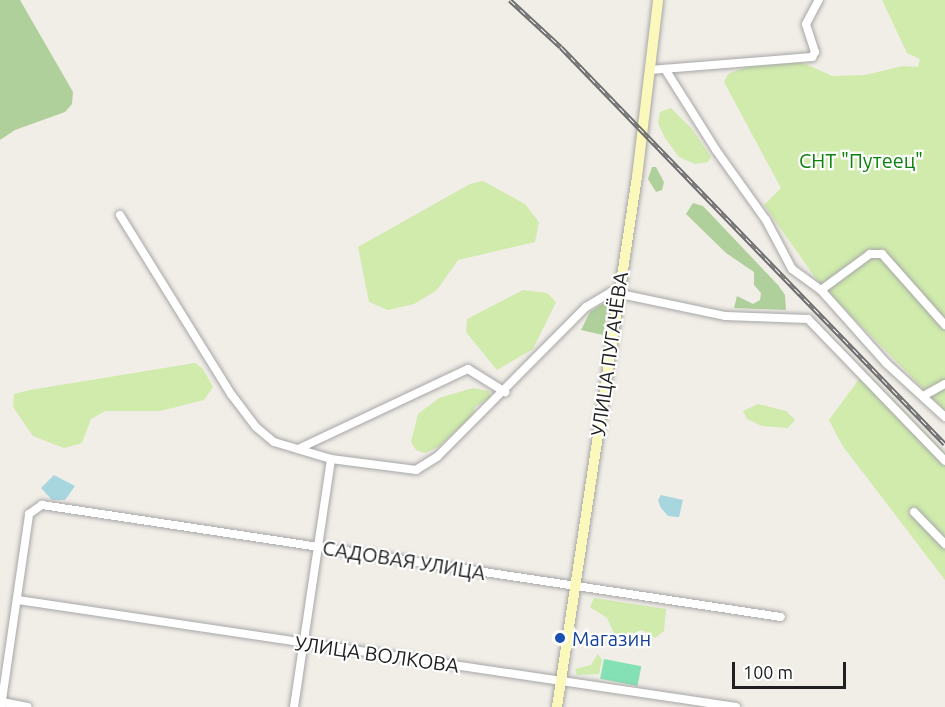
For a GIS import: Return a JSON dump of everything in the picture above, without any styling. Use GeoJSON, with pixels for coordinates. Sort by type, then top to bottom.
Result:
{"type":"FeatureCollection","features":[{"type":"Feature","properties":{"kind":"street","name":"УЛИЦА ПУГАЧЁВА"},"geometry":{"type":"LineString","coordinates":[[557,707],[650,70],[658,0]]}},
{"type":"Feature","properties":{"kind":"street"},"geometry":{"type":"LineString","coordinates":[[650,70],[812,57],[815,52],[806,24],[819,0]]}},
{"type":"Feature","properties":{"kind":"street"},"geometry":{"type":"LineString","coordinates":[[665,69],[716,150],[766,220],[792,270],[821,290],[886,363],[925,395],[945,417]]}},
{"type":"Feature","properties":{"kind":"street"},"geometry":{"type":"LineString","coordinates":[[120,215],[231,394],[256,427],[274,442],[331,459],[416,470],[437,457],[505,392],[585,307],[603,295],[618,294],[725,316],[808,319],[945,461]]}},
{"type":"Feature","properties":{"kind":"street"},"geometry":{"type":"LineString","coordinates":[[821,290],[876,252],[882,254],[945,326]]}},
{"type":"Feature","properties":{"kind":"street"},"geometry":{"type":"LineString","coordinates":[[298,449],[468,369],[505,392]]}},
{"type":"Feature","properties":{"kind":"street"},"geometry":{"type":"LineString","coordinates":[[925,395],[945,384]]}},
{"type":"Feature","properties":{"kind":"street"},"geometry":{"type":"LineString","coordinates":[[294,707],[316,546],[331,459]]}},
{"type":"Feature","properties":{"kind":"street","name":"САДОВАЯ УЛИЦА"},"geometry":{"type":"LineString","coordinates":[[18,600],[29,514],[42,505],[316,546],[574,589],[781,617]]}},
{"type":"Feature","properties":{"kind":"street"},"geometry":{"type":"LineString","coordinates":[[914,512],[945,544]]}},
{"type":"Feature","properties":{"kind":"street"},"geometry":{"type":"LineString","coordinates":[[18,600],[1,705],[27,707]]}},
{"type":"Feature","properties":{"kind":"street","name":"УЛИЦА ВОЛКОВА"},"geometry":{"type":"LineString","coordinates":[[18,600],[736,707]]}},
{"type":"Feature","properties":{"kind":"green space"},"geometry":{"type":"Polygon","coordinates":[[[0,0],[20,0],[73,92],[72,104],[65,112],[15,130],[0,140],[0,0]]]}},
{"type":"Feature","properties":{"kind":"green space","name":"СНТ \"Путеец\""},"geometry":{"type":"Polygon","coordinates":[[[882,0],[945,0],[945,411],[819,283],[764,205],[781,188],[724,82],[728,74],[753,64],[799,61],[832,76],[865,75],[903,66],[918,67],[920,59],[907,53],[882,0]]]}},
{"type":"Feature","properties":{"kind":"green space"},"geometry":{"type":"Polygon","coordinates":[[[671,108],[692,129],[711,157],[708,162],[695,164],[679,157],[665,138],[658,123],[660,112],[671,108]]]}},
{"type":"Feature","properties":{"kind":"green space"},"geometry":{"type":"Polygon","coordinates":[[[652,167],[656,167],[664,182],[662,190],[656,192],[648,179],[652,167]]]}},
{"type":"Feature","properties":{"kind":"green space"},"geometry":{"type":"Polygon","coordinates":[[[483,181],[525,204],[539,222],[535,242],[458,260],[437,290],[414,304],[388,310],[369,302],[358,247],[470,184],[483,181]]]}},
{"type":"Feature","properties":{"kind":"green space"},"geometry":{"type":"Polygon","coordinates":[[[693,203],[703,206],[778,285],[785,295],[786,310],[734,308],[737,296],[753,304],[760,300],[761,293],[754,285],[754,272],[726,253],[686,214],[693,203]]]}},
{"type":"Feature","properties":{"kind":"green space"},"geometry":{"type":"Polygon","coordinates":[[[523,290],[547,293],[556,302],[533,349],[497,370],[466,332],[467,319],[523,290]]]}},
{"type":"Feature","properties":{"kind":"green space"},"geometry":{"type":"Polygon","coordinates":[[[604,303],[609,304],[603,335],[581,330],[590,312],[604,303]]]}},
{"type":"Feature","properties":{"kind":"green space"},"geometry":{"type":"Polygon","coordinates":[[[195,363],[203,369],[213,387],[204,400],[160,411],[105,411],[91,419],[82,443],[64,448],[33,436],[13,407],[14,394],[30,390],[195,363]]]}},
{"type":"Feature","properties":{"kind":"green space"},"geometry":{"type":"Polygon","coordinates":[[[865,371],[945,453],[945,580],[842,445],[829,420],[865,371]]]}},
{"type":"Feature","properties":{"kind":"green space"},"geometry":{"type":"Polygon","coordinates":[[[473,388],[489,391],[491,397],[475,407],[473,416],[438,447],[425,453],[416,450],[411,442],[418,414],[439,398],[473,388]]]}},
{"type":"Feature","properties":{"kind":"green space"},"geometry":{"type":"Polygon","coordinates":[[[758,404],[786,411],[795,420],[788,428],[762,426],[747,419],[743,411],[758,404]]]}},
{"type":"Feature","properties":{"kind":"green space"},"geometry":{"type":"Polygon","coordinates":[[[594,598],[666,609],[664,631],[655,638],[642,630],[623,638],[615,636],[607,618],[590,607],[594,598]]]}},
{"type":"Feature","properties":{"kind":"green space"},"geometry":{"type":"Polygon","coordinates":[[[598,654],[602,660],[599,674],[577,675],[575,669],[591,665],[598,654]]]}},
{"type":"Feature","properties":{"kind":"green space"},"geometry":{"type":"Polygon","coordinates":[[[604,659],[641,666],[637,686],[600,679],[604,659]]]}},
{"type":"Feature","properties":{"kind":"water"},"geometry":{"type":"Polygon","coordinates":[[[54,475],[75,486],[65,500],[52,500],[41,488],[54,475]]]}},
{"type":"Feature","properties":{"kind":"water"},"geometry":{"type":"Polygon","coordinates":[[[661,495],[683,500],[679,517],[668,516],[661,508],[658,500],[661,495]]]}},
{"type":"Feature","properties":{"kind":"railway"},"geometry":{"type":"LineString","coordinates":[[510,0],[561,47],[945,444]]}},
{"type":"Feature","properties":{"kind":"place","name":"Магазин"},"geometry":{"type":"Point","coordinates":[560,638]}}]}
